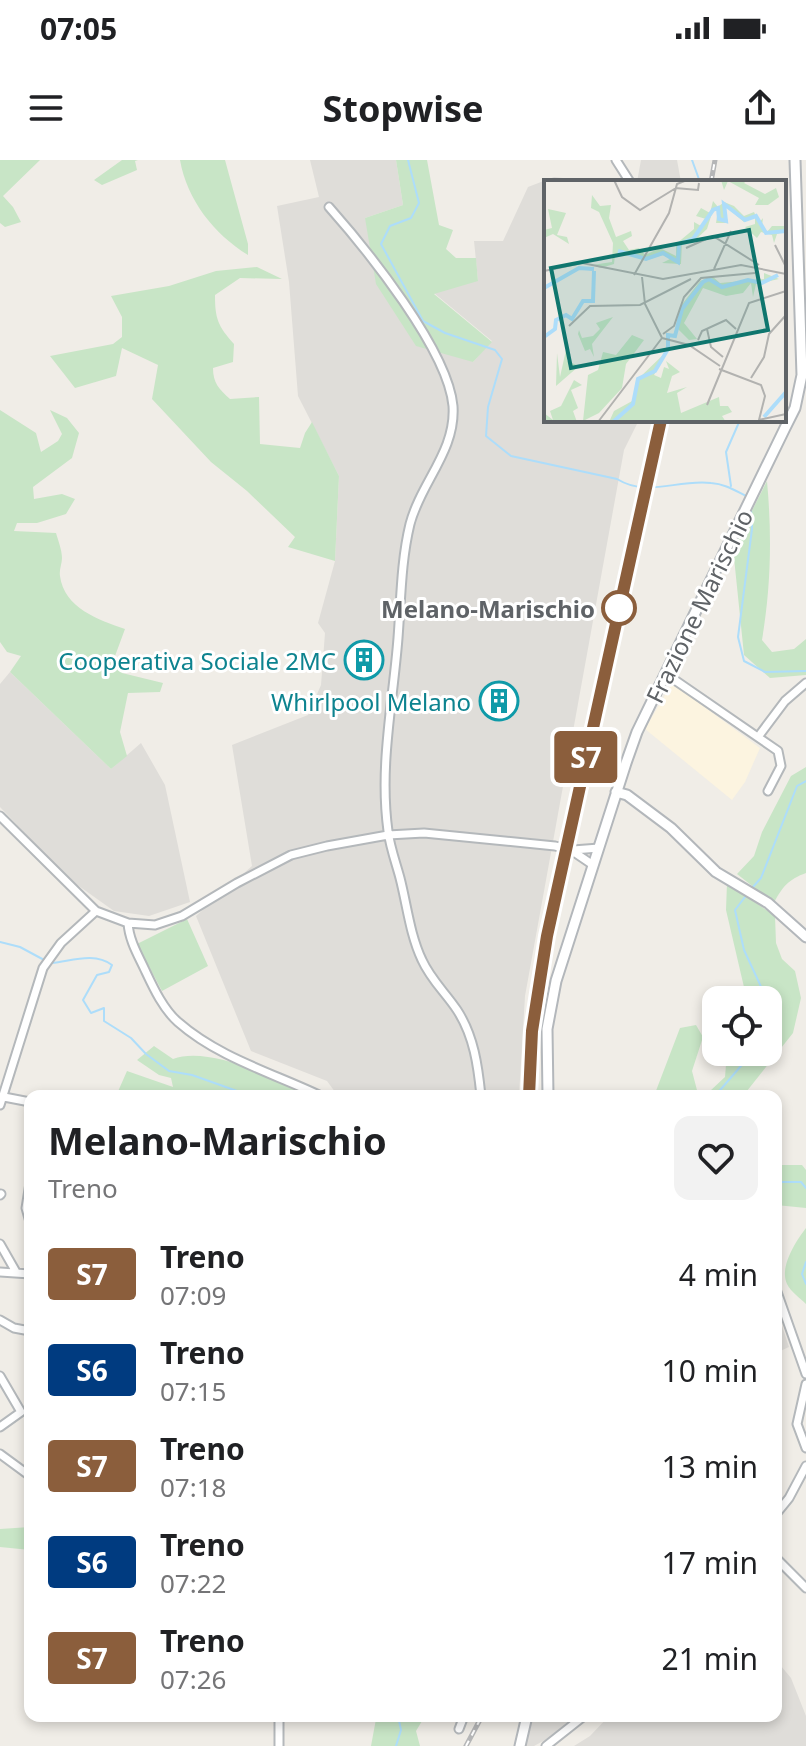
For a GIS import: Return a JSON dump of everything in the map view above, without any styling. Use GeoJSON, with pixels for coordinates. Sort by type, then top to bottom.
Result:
{"type":"FeatureCollection","features":[{"type":"Feature","properties":{"kind":"main road","name":"Frazione Marischio"},"geometry":{"type":"LineString","coordinates":[[548,1090],[547,1029],[550,1006],[637,732],[795,408],[802,375],[795,160]]}},
{"type":"Feature","properties":{"kind":"main road"},"geometry":{"type":"LineString","coordinates":[[616,792],[627,795],[671,828],[716,872],[761,899],[806,937]]}},
{"type":"Feature","properties":{"kind":"main road"},"geometry":{"type":"LineString","coordinates":[[520,1746],[526,1722]]}},
{"type":"Feature","properties":{"kind":"street"},"geometry":{"type":"LineString","coordinates":[[616,160],[629,180]]}},
{"type":"Feature","properties":{"kind":"street"},"geometry":{"type":"LineString","coordinates":[[329,207],[358,240],[426,336],[448,381],[453,404],[449,441],[421,494],[406,542],[385,779],[388,835],[420,957],[434,984],[456,1009],[469,1031],[478,1063],[480,1090]]}},
{"type":"Feature","properties":{"kind":"street"},"geometry":{"type":"LineString","coordinates":[[666,674],[778,751],[781,766],[768,791]]}},
{"type":"Feature","properties":{"kind":"street"},"geometry":{"type":"LineString","coordinates":[[758,737],[785,701],[806,683]]}},
{"type":"Feature","properties":{"kind":"street"},"geometry":{"type":"LineString","coordinates":[[0,816],[96,911],[128,923],[155,925],[182,916],[291,855],[388,835],[424,833],[571,850],[599,848]]}},
{"type":"Feature","properties":{"kind":"street"},"geometry":{"type":"LineString","coordinates":[[571,850],[593,865]]}},
{"type":"Feature","properties":{"kind":"street"},"geometry":{"type":"LineString","coordinates":[[24,1102],[2,1101],[43,968],[50,956],[96,911]]}},
{"type":"Feature","properties":{"kind":"street"},"geometry":{"type":"LineString","coordinates":[[128,923],[129,933],[153,987],[176,1021],[229,1057],[308,1090]]}},
{"type":"Feature","properties":{"kind":"street"},"geometry":{"type":"LineString","coordinates":[[0,1244],[16,1272]]}},
{"type":"Feature","properties":{"kind":"street"},"geometry":{"type":"LineString","coordinates":[[0,1272],[24,1273]]}},
{"type":"Feature","properties":{"kind":"street"},"geometry":{"type":"LineString","coordinates":[[782,1306],[806,1374]]}},
{"type":"Feature","properties":{"kind":"street"},"geometry":{"type":"LineString","coordinates":[[0,1320],[24,1330]]}},
{"type":"Feature","properties":{"kind":"street"},"geometry":{"type":"LineString","coordinates":[[0,1376],[21,1412],[0,1427]]}},
{"type":"Feature","properties":{"kind":"street"},"geometry":{"type":"LineString","coordinates":[[806,1384],[797,1424],[806,1448]]}},
{"type":"Feature","properties":{"kind":"street"},"geometry":{"type":"LineString","coordinates":[[0,1454],[24,1472]]}},
{"type":"Feature","properties":{"kind":"street"},"geometry":{"type":"LineString","coordinates":[[782,1507],[806,1466]]}},
{"type":"Feature","properties":{"kind":"street"},"geometry":{"type":"LineString","coordinates":[[782,1564],[806,1588]]}},
{"type":"Feature","properties":{"kind":"street"},"geometry":{"type":"LineString","coordinates":[[279,1722],[279,1746]]}},
{"type":"Feature","properties":{"kind":"street"},"geometry":{"type":"LineString","coordinates":[[459,1729],[462,1722]]}},
{"type":"Feature","properties":{"kind":"street"},"geometry":{"type":"LineString","coordinates":[[546,1746],[576,1722]]}},
{"type":"Feature","properties":{"kind":"shaded area"},"geometry":{"type":"Polygon","coordinates":[[[310,160],[396,160],[403,205],[365,218],[473,362],[492,341],[434,293],[478,280],[474,241],[503,241],[528,187],[544,181],[544,422],[638,422],[624,450],[525,996],[519,1090],[334,1090],[327,1081],[251,1051],[196,916],[252,866],[232,745],[308,715],[321,685],[325,633],[318,623],[335,561],[339,476],[298,396],[289,282],[277,206],[319,197],[310,160]]]}},
{"type":"Feature","properties":{"kind":"shaded area"},"geometry":{"type":"Polygon","coordinates":[[[641,160],[677,160],[681,180],[637,180],[641,160]]]}},
{"type":"Feature","properties":{"kind":"shaded area"},"geometry":{"type":"Polygon","coordinates":[[[554,177],[581,180],[546,180],[554,177]]]}},
{"type":"Feature","properties":{"kind":"shaded area"},"geometry":{"type":"Polygon","coordinates":[[[10,672],[111,769],[141,743],[165,785],[190,902],[149,916],[114,911],[69,879],[0,807],[0,684],[10,672]]]}},
{"type":"Feature","properties":{"kind":"shaded area"},"geometry":{"type":"Polygon","coordinates":[[[672,683],[760,748],[745,782],[732,800],[645,729],[672,683]]]}},
{"type":"Feature","properties":{"kind":"shaded area"},"geometry":{"type":"Polygon","coordinates":[[[782,1326],[789,1347],[782,1350],[782,1326]]]}},
{"type":"Feature","properties":{"kind":"shaded area"},"geometry":{"type":"Polygon","coordinates":[[[782,1667],[791,1678],[806,1716],[806,1746],[574,1746],[590,1736],[603,1722],[782,1722],[782,1667]]]}},
{"type":"Feature","properties":{"kind":"shaded area"},"geometry":{"type":"Polygon","coordinates":[[[531,1722],[571,1722],[534,1746],[526,1746],[531,1722]]]}},
{"type":"Feature","properties":{"kind":"green space"},"geometry":{"type":"Polygon","coordinates":[[[0,160],[40,160],[3,196],[21,222],[5,227],[0,223],[0,160]]]}},
{"type":"Feature","properties":{"kind":"green space"},"geometry":{"type":"Polygon","coordinates":[[[122,160],[138,160],[135,161],[137,170],[102,185],[94,180],[122,160]]]}},
{"type":"Feature","properties":{"kind":"green space"},"geometry":{"type":"Polygon","coordinates":[[[180,160],[225,160],[248,244],[248,255],[224,237],[204,215],[189,189],[180,160]]]}},
{"type":"Feature","properties":{"kind":"green space"},"geometry":{"type":"Polygon","coordinates":[[[396,160],[427,160],[439,225],[453,230],[446,249],[456,258],[476,258],[478,281],[434,294],[492,342],[473,362],[416,346],[376,284],[365,218],[403,205],[396,160]]]}},
{"type":"Feature","properties":{"kind":"green space"},"geometry":{"type":"Polygon","coordinates":[[[257,267],[282,279],[240,278],[215,295],[218,322],[234,344],[233,362],[213,368],[215,382],[230,399],[259,397],[260,444],[300,448],[312,422],[339,476],[335,561],[288,547],[295,537],[211,462],[152,399],[158,365],[122,348],[116,376],[75,388],[50,356],[113,344],[122,337],[122,317],[111,296],[169,286],[216,271],[257,267]]]}},
{"type":"Feature","properties":{"kind":"green space"},"geometry":{"type":"Polygon","coordinates":[[[0,410],[36,433],[41,452],[58,441],[62,434],[50,410],[67,418],[79,433],[72,458],[33,487],[34,499],[62,494],[75,499],[66,514],[37,523],[17,523],[14,531],[56,533],[62,555],[60,576],[68,597],[84,611],[125,629],[115,656],[122,673],[163,683],[160,692],[128,693],[120,732],[127,756],[111,769],[10,672],[21,656],[7,652],[0,642],[0,410]]]}},
{"type":"Feature","properties":{"kind":"green space"},"geometry":{"type":"Polygon","coordinates":[[[767,481],[770,561],[762,640],[772,652],[794,649],[806,639],[806,675],[770,678],[744,655],[733,548],[767,481]]]}},
{"type":"Feature","properties":{"kind":"green space"},"geometry":{"type":"Polygon","coordinates":[[[806,767],[806,873],[787,884],[774,903],[737,874],[754,856],[762,832],[791,776],[806,767]]]}},
{"type":"Feature","properties":{"kind":"green space"},"geometry":{"type":"Polygon","coordinates":[[[727,883],[775,916],[776,943],[782,959],[795,971],[801,998],[793,1033],[782,1047],[782,986],[744,986],[726,910],[727,883]]]}},
{"type":"Feature","properties":{"kind":"green space"},"geometry":{"type":"Polygon","coordinates":[[[187,919],[208,966],[162,991],[137,944],[187,919]]]}},
{"type":"Feature","properties":{"kind":"green space"},"geometry":{"type":"Polygon","coordinates":[[[696,1025],[702,1040],[692,1071],[697,1090],[656,1090],[680,1028],[696,1025]]]}},
{"type":"Feature","properties":{"kind":"green space"},"geometry":{"type":"Polygon","coordinates":[[[154,1046],[173,1059],[205,1056],[244,1066],[299,1090],[119,1090],[127,1071],[173,1087],[171,1078],[159,1075],[137,1060],[154,1046]]]}},
{"type":"Feature","properties":{"kind":"green space"},"geometry":{"type":"Polygon","coordinates":[[[726,1066],[767,1066],[748,1090],[711,1090],[725,1077],[726,1066]]]}},
{"type":"Feature","properties":{"kind":"green space"},"geometry":{"type":"Polygon","coordinates":[[[782,1165],[802,1165],[806,1170],[806,1208],[782,1206],[782,1165]]]}},
{"type":"Feature","properties":{"kind":"green space"},"geometry":{"type":"Polygon","coordinates":[[[806,1228],[806,1304],[787,1284],[785,1270],[790,1254],[806,1228]]]}},
{"type":"Feature","properties":{"kind":"green space"},"geometry":{"type":"Polygon","coordinates":[[[24,1527],[24,1549],[0,1547],[0,1529],[24,1527]]]}},
{"type":"Feature","properties":{"kind":"green space"},"geometry":{"type":"Polygon","coordinates":[[[375,1722],[421,1722],[416,1731],[420,1746],[371,1746],[375,1722]]]}},
{"type":"Feature","properties":{"kind":"waterway"},"geometry":{"type":"LineString","coordinates":[[408,160],[419,203],[411,218],[390,226],[381,244],[423,321],[445,333],[495,350],[502,359],[488,407],[486,436],[511,456],[617,479],[640,487],[711,483],[746,496]]}},
{"type":"Feature","properties":{"kind":"waterway"},"geometry":{"type":"LineString","coordinates":[[692,160],[699,180]]}},
{"type":"Feature","properties":{"kind":"waterway"},"geometry":{"type":"LineString","coordinates":[[731,486],[726,452],[739,422]]}},
{"type":"Feature","properties":{"kind":"waterway"},"geometry":{"type":"LineString","coordinates":[[751,509],[752,529],[738,637],[744,661],[765,672],[806,671]]}},
{"type":"Feature","properties":{"kind":"waterway"},"geometry":{"type":"LineString","coordinates":[[752,888],[761,878],[797,786],[806,781]]}},
{"type":"Feature","properties":{"kind":"waterway"},"geometry":{"type":"LineString","coordinates":[[748,893],[735,910],[744,950],[761,986]]}},
{"type":"Feature","properties":{"kind":"waterway"},"geometry":{"type":"LineString","coordinates":[[0,942],[20,947],[46,961]]}},
{"type":"Feature","properties":{"kind":"waterway"},"geometry":{"type":"LineString","coordinates":[[52,963],[90,958],[112,965],[109,972],[97,975],[83,1000],[91,1013],[104,1008],[104,1021],[131,1038],[169,1071],[192,1075],[234,1090]]}},
{"type":"Feature","properties":{"kind":"waterway"},"geometry":{"type":"LineString","coordinates":[[720,1090],[741,1066]]}},
{"type":"Feature","properties":{"kind":"waterway"},"geometry":{"type":"LineString","coordinates":[[782,1182],[801,1182],[806,1188]]}},
{"type":"Feature","properties":{"kind":"waterway"},"geometry":{"type":"LineString","coordinates":[[806,1262],[802,1274],[806,1284]]}},
{"type":"Feature","properties":{"kind":"waterway"},"geometry":{"type":"LineString","coordinates":[[396,1746],[401,1730],[399,1722]]}},
{"type":"Feature","properties":{"kind":"railway"},"geometry":{"type":"LineString","coordinates":[[711,180],[715,160]]}},
{"type":"Feature","properties":{"kind":"railway"},"geometry":{"type":"LineString","coordinates":[[529,1090],[532,1031],[547,936],[661,422]]}},
{"type":"Feature","properties":{"kind":"railway"},"geometry":{"type":"LineString","coordinates":[[466,1746],[479,1722]]}},
{"type":"Feature","properties":{"kind":"train","name":"S7"},"geometry":{"type":"LineString","coordinates":[[529,1090],[532,1031],[547,936],[661,422]]}},
{"type":"Feature","properties":{"kind":"place","name":"Melano-Marischio"},"geometry":{"type":"Point","coordinates":[619,608]}},
{"type":"Feature","properties":{"kind":"place","name":"Cooperativa Sociale 2MC"},"geometry":{"type":"Point","coordinates":[364,660]}},
{"type":"Feature","properties":{"kind":"place","name":"Whirlpool Melano"},"geometry":{"type":"Point","coordinates":[499,701]}}]}
